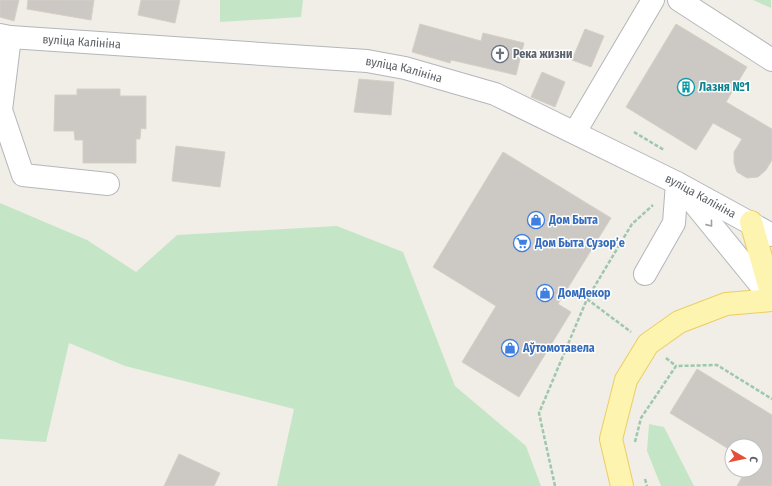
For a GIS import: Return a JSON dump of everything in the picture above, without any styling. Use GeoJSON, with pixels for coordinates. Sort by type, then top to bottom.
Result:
{"type":"FeatureCollection","features":[{"type":"Feature","properties":{"kind":"main road"},"geometry":{"type":"LineString","coordinates":[[622,486],[611,439],[626,380],[648,344],[678,322],[726,304],[772,298],[750,222]]}},
{"type":"Feature","properties":{"kind":"street"},"geometry":{"type":"LineString","coordinates":[[575,132],[653,0]]}},
{"type":"Feature","properties":{"kind":"street"},"geometry":{"type":"LineString","coordinates":[[679,0],[772,60]]}},
{"type":"Feature","properties":{"kind":"street"},"geometry":{"type":"LineString","coordinates":[[5,36],[1,110],[23,176],[108,184]]}},
{"type":"Feature","properties":{"kind":"street","name":"вуліца Калініна"},"geometry":{"type":"LineString","coordinates":[[5,36],[367,61],[412,70],[496,94],[677,183],[772,235]]}},
{"type":"Feature","properties":{"kind":"street"},"geometry":{"type":"LineString","coordinates":[[645,274],[674,223],[677,183]]}},
{"type":"Feature","properties":{"kind":"street"},"geometry":{"type":"LineString","coordinates":[[677,183],[772,298]]}},
{"type":"Feature","properties":{"kind":"path"},"geometry":{"type":"LineString","coordinates":[[555,486],[539,413],[587,298],[632,224],[677,183]]}},
{"type":"Feature","properties":{"kind":"path"},"geometry":{"type":"LineString","coordinates":[[634,449],[641,418],[676,366],[717,365],[772,399]]}},
{"type":"Feature","properties":{"kind":"path"},"geometry":{"type":"LineString","coordinates":[[644,479],[647,486]]}},
{"type":"Feature","properties":{"kind":"green space"},"geometry":{"type":"Polygon","coordinates":[[[220,0],[303,0],[301,17],[220,22],[220,0]]]}},
{"type":"Feature","properties":{"kind":"green space"},"geometry":{"type":"Polygon","coordinates":[[[753,0],[771,0],[771,8],[753,0]]]}},
{"type":"Feature","properties":{"kind":"green space"},"geometry":{"type":"Polygon","coordinates":[[[0,203],[87,240],[136,272],[177,235],[337,226],[403,252],[455,386],[526,446],[541,486],[277,486],[294,409],[125,366],[69,343],[46,442],[0,439],[0,203]]]}},
{"type":"Feature","properties":{"kind":"green space"},"geometry":{"type":"Polygon","coordinates":[[[649,424],[664,427],[694,486],[661,486],[647,451],[649,424]]]}},
{"type":"Feature","properties":{"kind":"building"},"geometry":{"type":"Polygon","coordinates":[[[0,0],[19,0],[14,21],[0,17],[0,0]]]}},
{"type":"Feature","properties":{"kind":"building"},"geometry":{"type":"Polygon","coordinates":[[[28,0],[94,0],[91,20],[27,9],[28,0]]]}},
{"type":"Feature","properties":{"kind":"building"},"geometry":{"type":"Polygon","coordinates":[[[141,0],[180,0],[175,23],[138,15],[141,0]]]}},
{"type":"Feature","properties":{"kind":"building"},"geometry":{"type":"Polygon","coordinates":[[[420,24],[481,41],[483,33],[524,43],[516,75],[451,60],[450,63],[412,52],[420,24]]]}},
{"type":"Feature","properties":{"kind":"building","name":"Лазня №1"},"geometry":{"type":"Polygon","coordinates":[[[676,24],[747,67],[726,102],[772,129],[772,160],[766,170],[758,177],[747,178],[737,172],[734,163],[734,152],[742,139],[713,123],[696,150],[626,107],[676,24]]]}},
{"type":"Feature","properties":{"kind":"building"},"geometry":{"type":"Polygon","coordinates":[[[585,29],[604,36],[591,67],[572,60],[585,29]]]}},
{"type":"Feature","properties":{"kind":"building"},"geometry":{"type":"Polygon","coordinates":[[[542,72],[565,82],[555,107],[531,97],[542,72]]]}},
{"type":"Feature","properties":{"kind":"building"},"geometry":{"type":"Polygon","coordinates":[[[359,79],[394,82],[391,115],[354,112],[359,79]]]}},
{"type":"Feature","properties":{"kind":"building"},"geometry":{"type":"Polygon","coordinates":[[[77,89],[120,89],[120,96],[146,96],[146,129],[141,128],[140,139],[136,139],[136,163],[83,163],[83,140],[75,140],[74,131],[54,131],[55,95],[77,95],[77,89]]]}},
{"type":"Feature","properties":{"kind":"building"},"geometry":{"type":"Polygon","coordinates":[[[176,146],[225,152],[220,187],[172,181],[176,146]]]}},
{"type":"Feature","properties":{"kind":"building","name":"Дом Быта Сузорʼе"},"geometry":{"type":"Polygon","coordinates":[[[503,152],[611,218],[558,304],[571,312],[519,397],[462,362],[496,306],[433,267],[503,152]]]}},
{"type":"Feature","properties":{"kind":"building"},"geometry":{"type":"Polygon","coordinates":[[[697,369],[772,415],[772,486],[737,486],[742,478],[764,478],[764,438],[724,438],[724,446],[670,413],[697,369]]]}},
{"type":"Feature","properties":{"kind":"building"},"geometry":{"type":"Polygon","coordinates":[[[179,454],[220,473],[214,486],[164,486],[179,454]]]}},
{"type":"Feature","properties":{"kind":"place","name":"Река жизни"},"geometry":{"type":"Point","coordinates":[500,54]}},
{"type":"Feature","properties":{"kind":"place","name":"Лазня №1"},"geometry":{"type":"Point","coordinates":[686,87]}},
{"type":"Feature","properties":{"kind":"place","name":"Дом Быта"},"geometry":{"type":"Point","coordinates":[536,220]}},
{"type":"Feature","properties":{"kind":"place","name":"Дом Быта Сузорʼе"},"geometry":{"type":"Point","coordinates":[522,243]}},
{"type":"Feature","properties":{"kind":"place","name":"ДомДекор"},"geometry":{"type":"Point","coordinates":[545,293]}},
{"type":"Feature","properties":{"kind":"place","name":"Аўтомотавела"},"geometry":{"type":"Point","coordinates":[510,348]}}]}
